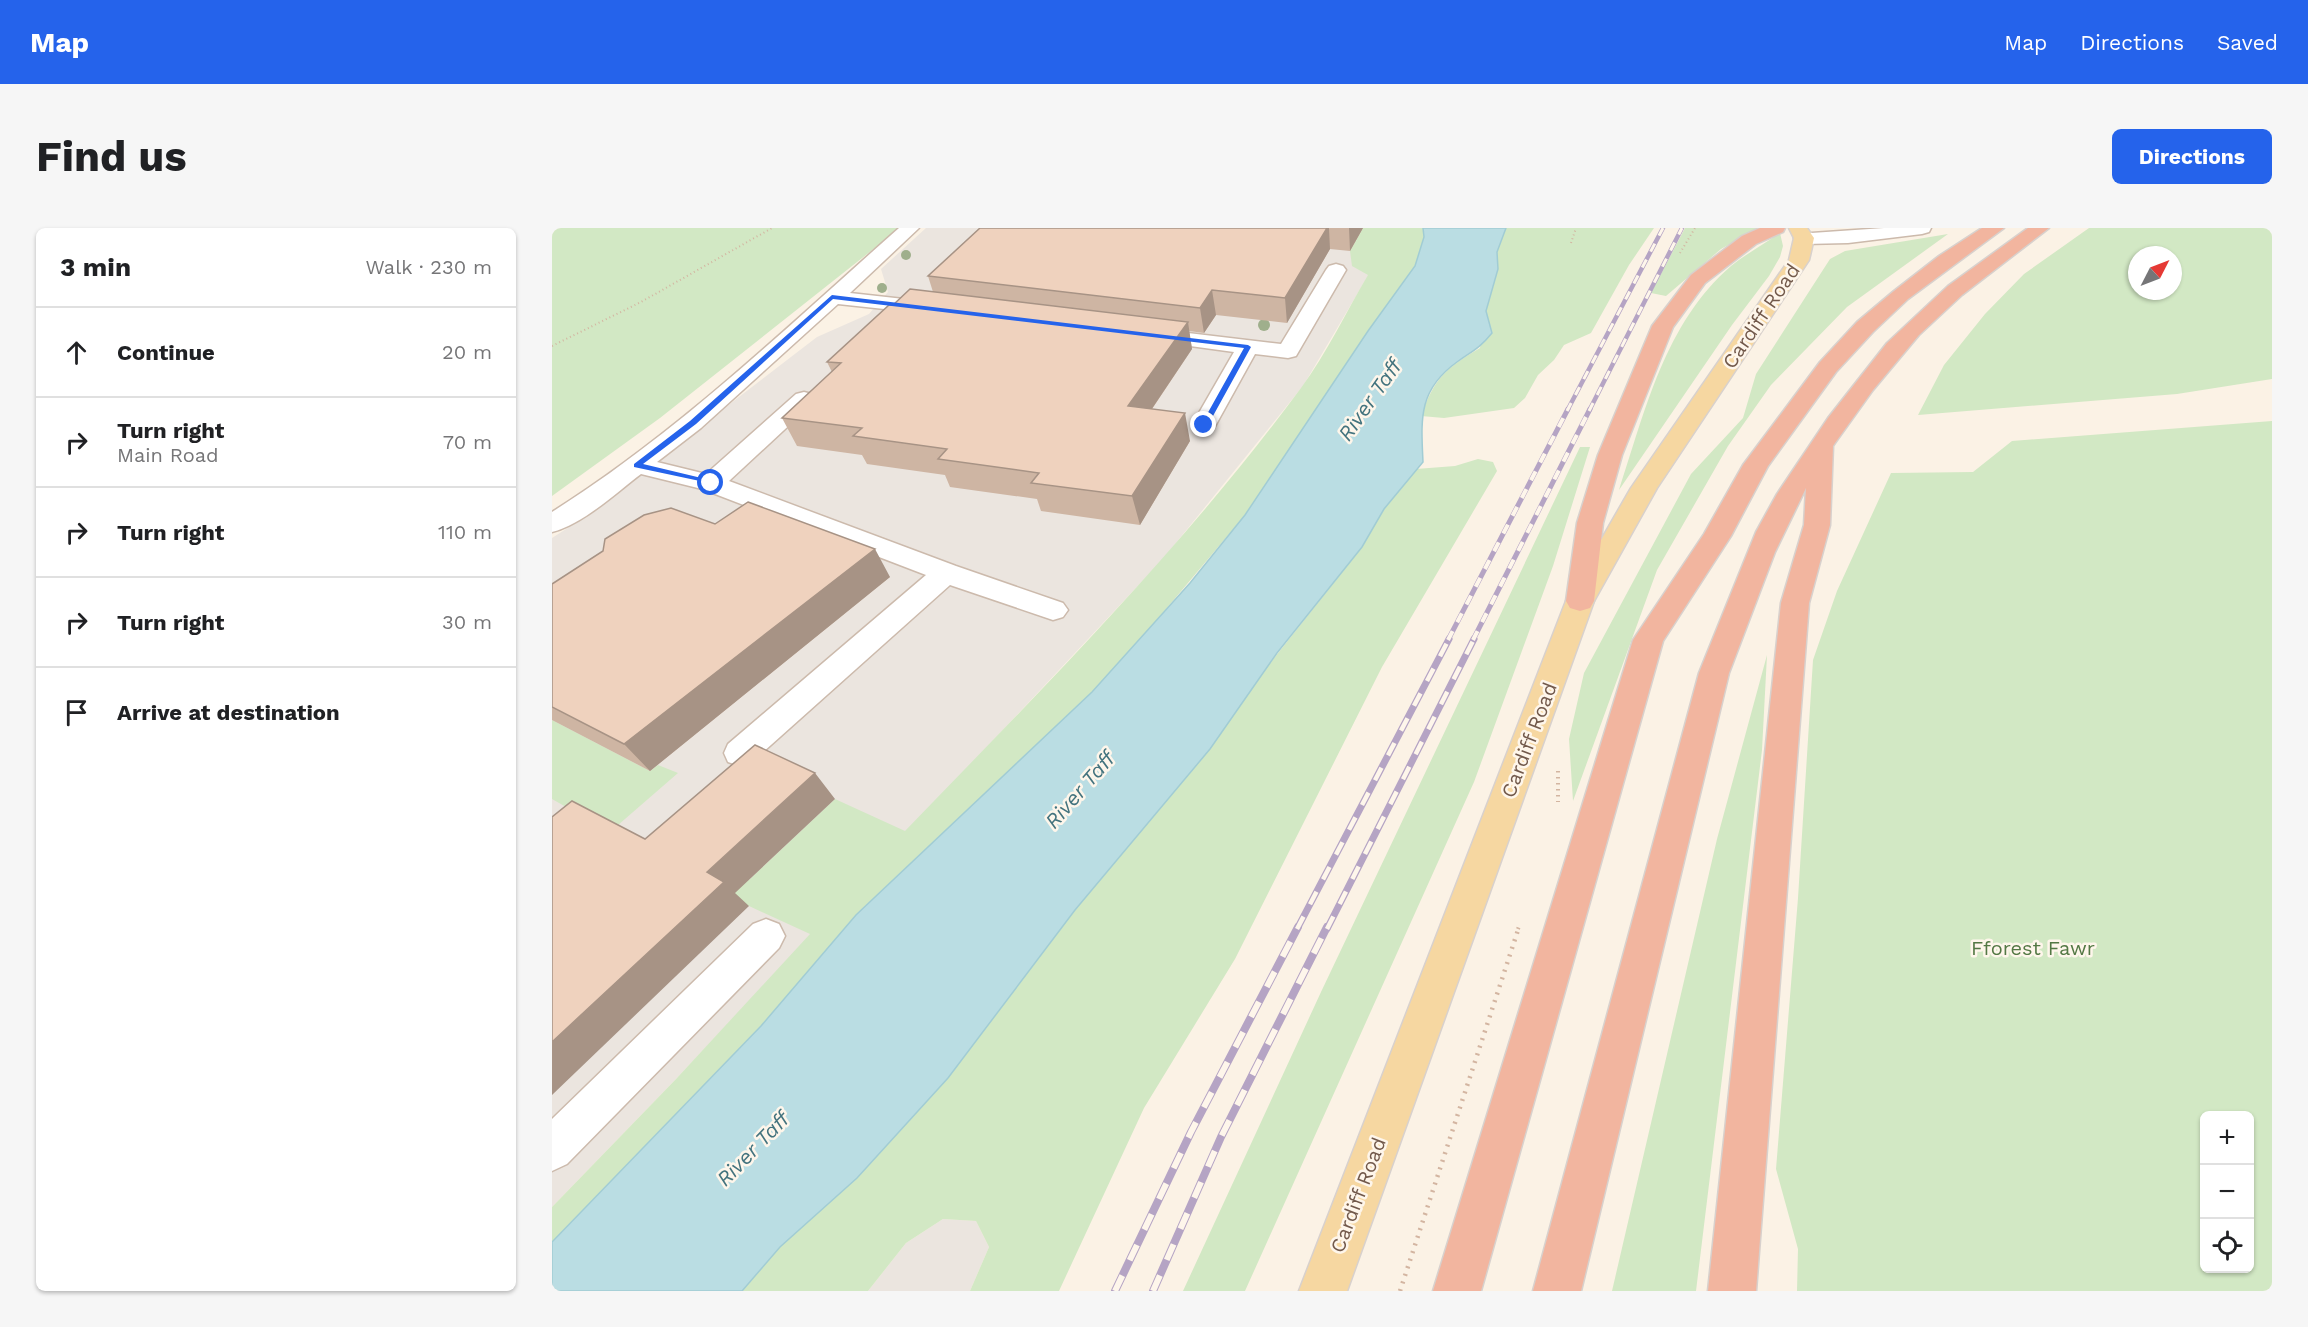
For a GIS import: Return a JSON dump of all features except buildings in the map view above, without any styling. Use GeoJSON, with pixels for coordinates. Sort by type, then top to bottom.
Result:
{"type":"FeatureCollection","features":[{"type":"Feature","properties":{"kind":"highway"},"geometry":{"type":"LineString","coordinates":[[1580,602],[1590,523],[1610,455],[1662,326],[1698,279],[1749,240],[1776,228]]}},
{"type":"Feature","properties":{"kind":"highway"},"geometry":{"type":"LineString","coordinates":[[1457,1291],[1648,640],[1717,536],[1756,465],[1828,367],[1864,327],[1901,295],[1946,260],[1995,228]]}},
{"type":"Feature","properties":{"kind":"highway"},"geometry":{"type":"LineString","coordinates":[[1557,1291],[1714,673],[1749,582],[1780,512],[1822,443],[1875,372],[1928,314],[1965,282],[2040,228]]}},
{"type":"Feature","properties":{"kind":"highway"},"geometry":{"type":"LineString","coordinates":[[1732,1291],[1795,603],[1817,525],[1822,443]]}},
{"type":"Feature","properties":{"kind":"main road","name":"Cardiff Road"},"geometry":{"type":"LineString","coordinates":[[1323,1291],[1580,602],[1644,488],[1799,260],[1801,233]]}},
{"type":"Feature","properties":{"kind":"street"},"geometry":{"type":"LineString","coordinates":[[552,524],[693,423],[910,228]]}},
{"type":"Feature","properties":{"kind":"street"},"geometry":{"type":"LineString","coordinates":[[1801,233],[1830,240],[1922,228]]}},
{"type":"Feature","properties":{"kind":"street"},"geometry":{"type":"LineString","coordinates":[[1130,332],[1288,351],[1336,270]]}},
{"type":"Feature","properties":{"kind":"street"},"geometry":{"type":"LineString","coordinates":[[887,321],[920,289]]}},
{"type":"Feature","properties":{"kind":"street"},"geometry":{"type":"LineString","coordinates":[[832,297],[963,312]]}},
{"type":"Feature","properties":{"kind":"street"},"geometry":{"type":"LineString","coordinates":[[1204,425],[1248,347]]}},
{"type":"Feature","properties":{"kind":"street"},"geometry":{"type":"LineString","coordinates":[[711,483],[804,399]]}},
{"type":"Feature","properties":{"kind":"street"},"geometry":{"type":"LineString","coordinates":[[637,465],[711,483],[946,573],[1053,610]]}},
{"type":"Feature","properties":{"kind":"street"},"geometry":{"type":"LineString","coordinates":[[740,753],[946,573]]}},
{"type":"Feature","properties":{"kind":"street"},"geometry":{"type":"LineString","coordinates":[[552,1149],[766,936]]}},
{"type":"Feature","properties":{"kind":"path"},"geometry":{"type":"LineString","coordinates":[[552,346],[641,302],[772,228]]}},
{"type":"Feature","properties":{"kind":"path"},"geometry":{"type":"LineString","coordinates":[[1571,243],[1576,228]]}},
{"type":"Feature","properties":{"kind":"shaded area"},"geometry":{"type":"Polygon","coordinates":[[[926,228],[1390,228],[1369,274],[1303,386],[1163,559],[676,1079],[552,1207],[552,538],[602,506],[688,436],[817,337],[869,314],[888,292],[881,269],[926,228]]]}},
{"type":"Feature","properties":{"kind":"shaded area"},"geometry":{"type":"Polygon","coordinates":[[[943,1219],[976,1221],[989,1247],[970,1291],[868,1291],[906,1243],[943,1219]]]}},
{"type":"Feature","properties":{"kind":"green space"},"geometry":{"type":"Polygon","coordinates":[[[552,228],[900,228],[660,418],[552,496],[552,228]]]}},
{"type":"Feature","properties":{"kind":"green space"},"geometry":{"type":"Polygon","coordinates":[[[1363,228],[1423,228],[1424,237],[1415,266],[1245,515],[1093,692],[862,909],[761,1026],[552,1242],[552,1207],[676,1079],[810,934],[749,906],[671,864],[749,880],[835,799],[905,831],[1059,671],[1160,561],[1209,505],[1301,388],[1328,347],[1368,275],[1352,266],[1350,251],[1363,228]]]}},
{"type":"Feature","properties":{"kind":"green space"},"geometry":{"type":"Polygon","coordinates":[[[1506,228],[1654,228],[1629,265],[1591,333],[1564,345],[1554,360],[1538,375],[1525,398],[1514,408],[1444,418],[1421,416],[1431,392],[1443,375],[1480,348],[1486,311],[1498,269],[1497,252],[1506,228]]]}},
{"type":"Feature","properties":{"kind":"green space"},"geometry":{"type":"Polygon","coordinates":[[[1685,228],[1759,228],[1721,249],[1666,296],[1651,293],[1685,228]]]}},
{"type":"Feature","properties":{"kind":"green space"},"geometry":{"type":"Polygon","coordinates":[[[2089,228],[2272,228],[2272,379],[2177,394],[1918,415],[1944,365],[1985,314],[2024,274],[2089,228]]]}},
{"type":"Feature","properties":{"kind":"green space"},"geometry":{"type":"Polygon","coordinates":[[[1780,233],[1783,246],[1780,257],[1769,276],[1732,325],[1619,490],[1648,399],[1673,341],[1689,314],[1708,289],[1731,266],[1780,233]]]}},
{"type":"Feature","properties":{"kind":"green space"},"geometry":{"type":"Polygon","coordinates":[[[1948,234],[1847,307],[1771,385],[1728,446],[1657,570],[1573,801],[1569,739],[1584,673],[1691,474],[1743,418],[1756,374],[1830,259],[1845,251],[1948,234]]]}},
{"type":"Feature","properties":{"kind":"green space","name":"Fforest Fawr"},"geometry":{"type":"Polygon","coordinates":[[[2272,421],[2272,1291],[1797,1291],[1798,1249],[1776,1169],[1798,898],[1813,660],[1837,591],[1891,473],[1973,472],[2012,441],[2272,421]]]}},
{"type":"Feature","properties":{"kind":"green space"},"geometry":{"type":"Polygon","coordinates":[[[1580,447],[1590,447],[1553,566],[1474,782],[1245,1291],[1183,1291],[1321,992],[1580,447]]]}},
{"type":"Feature","properties":{"kind":"green space"},"geometry":{"type":"Polygon","coordinates":[[[1478,459],[1493,462],[1497,471],[1382,667],[1235,959],[1144,1108],[1059,1291],[970,1291],[989,1247],[976,1221],[943,1219],[906,1243],[868,1291],[742,1291],[780,1247],[948,1078],[1075,910],[1362,547],[1384,509],[1416,469],[1455,466],[1478,459]]]}},
{"type":"Feature","properties":{"kind":"green space"},"geometry":{"type":"Polygon","coordinates":[[[1767,655],[1762,750],[1696,1291],[1612,1291],[1717,839],[1767,655]]]}},
{"type":"Feature","properties":{"kind":"green space"},"geometry":{"type":"Polygon","coordinates":[[[552,720],[650,771],[658,765],[678,773],[610,832],[552,799],[552,720]]]}},
{"type":"Feature","properties":{"kind":"water","name":"River Taff"},"geometry":{"type":"Polygon","coordinates":[[[1423,228],[1506,228],[1497,252],[1498,269],[1486,311],[1492,333],[1435,383],[1425,406],[1423,419],[1423,462],[1384,509],[1362,547],[1277,653],[1210,749],[1075,910],[948,1078],[857,1178],[780,1247],[742,1291],[552,1291],[552,1242],[761,1026],[856,915],[1092,692],[1190,583],[1245,515],[1368,331],[1415,266],[1424,237],[1423,228]]]}},
{"type":"Feature","properties":{"kind":"railway"},"geometry":{"type":"LineString","coordinates":[[1567,411],[1663,228]]}},
{"type":"Feature","properties":{"kind":"railway"},"geometry":{"type":"LineString","coordinates":[[1589,411],[1682,228]]}},
{"type":"Feature","properties":{"kind":"railway"},"geometry":{"type":"LineString","coordinates":[[1448,640],[1568,409]]}},
{"type":"Feature","properties":{"kind":"railway"},"geometry":{"type":"LineString","coordinates":[[1473,640],[1590,409]]}},
{"type":"Feature","properties":{"kind":"railway"},"geometry":{"type":"LineString","coordinates":[[1297,929],[1449,639]]}},
{"type":"Feature","properties":{"kind":"railway"},"geometry":{"type":"LineString","coordinates":[[1327,929],[1474,639]]}},
{"type":"Feature","properties":{"kind":"railway"},"geometry":{"type":"LineString","coordinates":[[1115,1291],[1191,1132],[1298,927]]}},
{"type":"Feature","properties":{"kind":"railway"},"geometry":{"type":"LineString","coordinates":[[1153,1291],[1221,1137],[1327,927]]}},
{"type":"Feature","properties":{"kind":"route"},"geometry":{"type":"LineString","coordinates":[[711,483],[637,465],[693,423],[832,297],[1248,347],[1204,425]]}}]}
